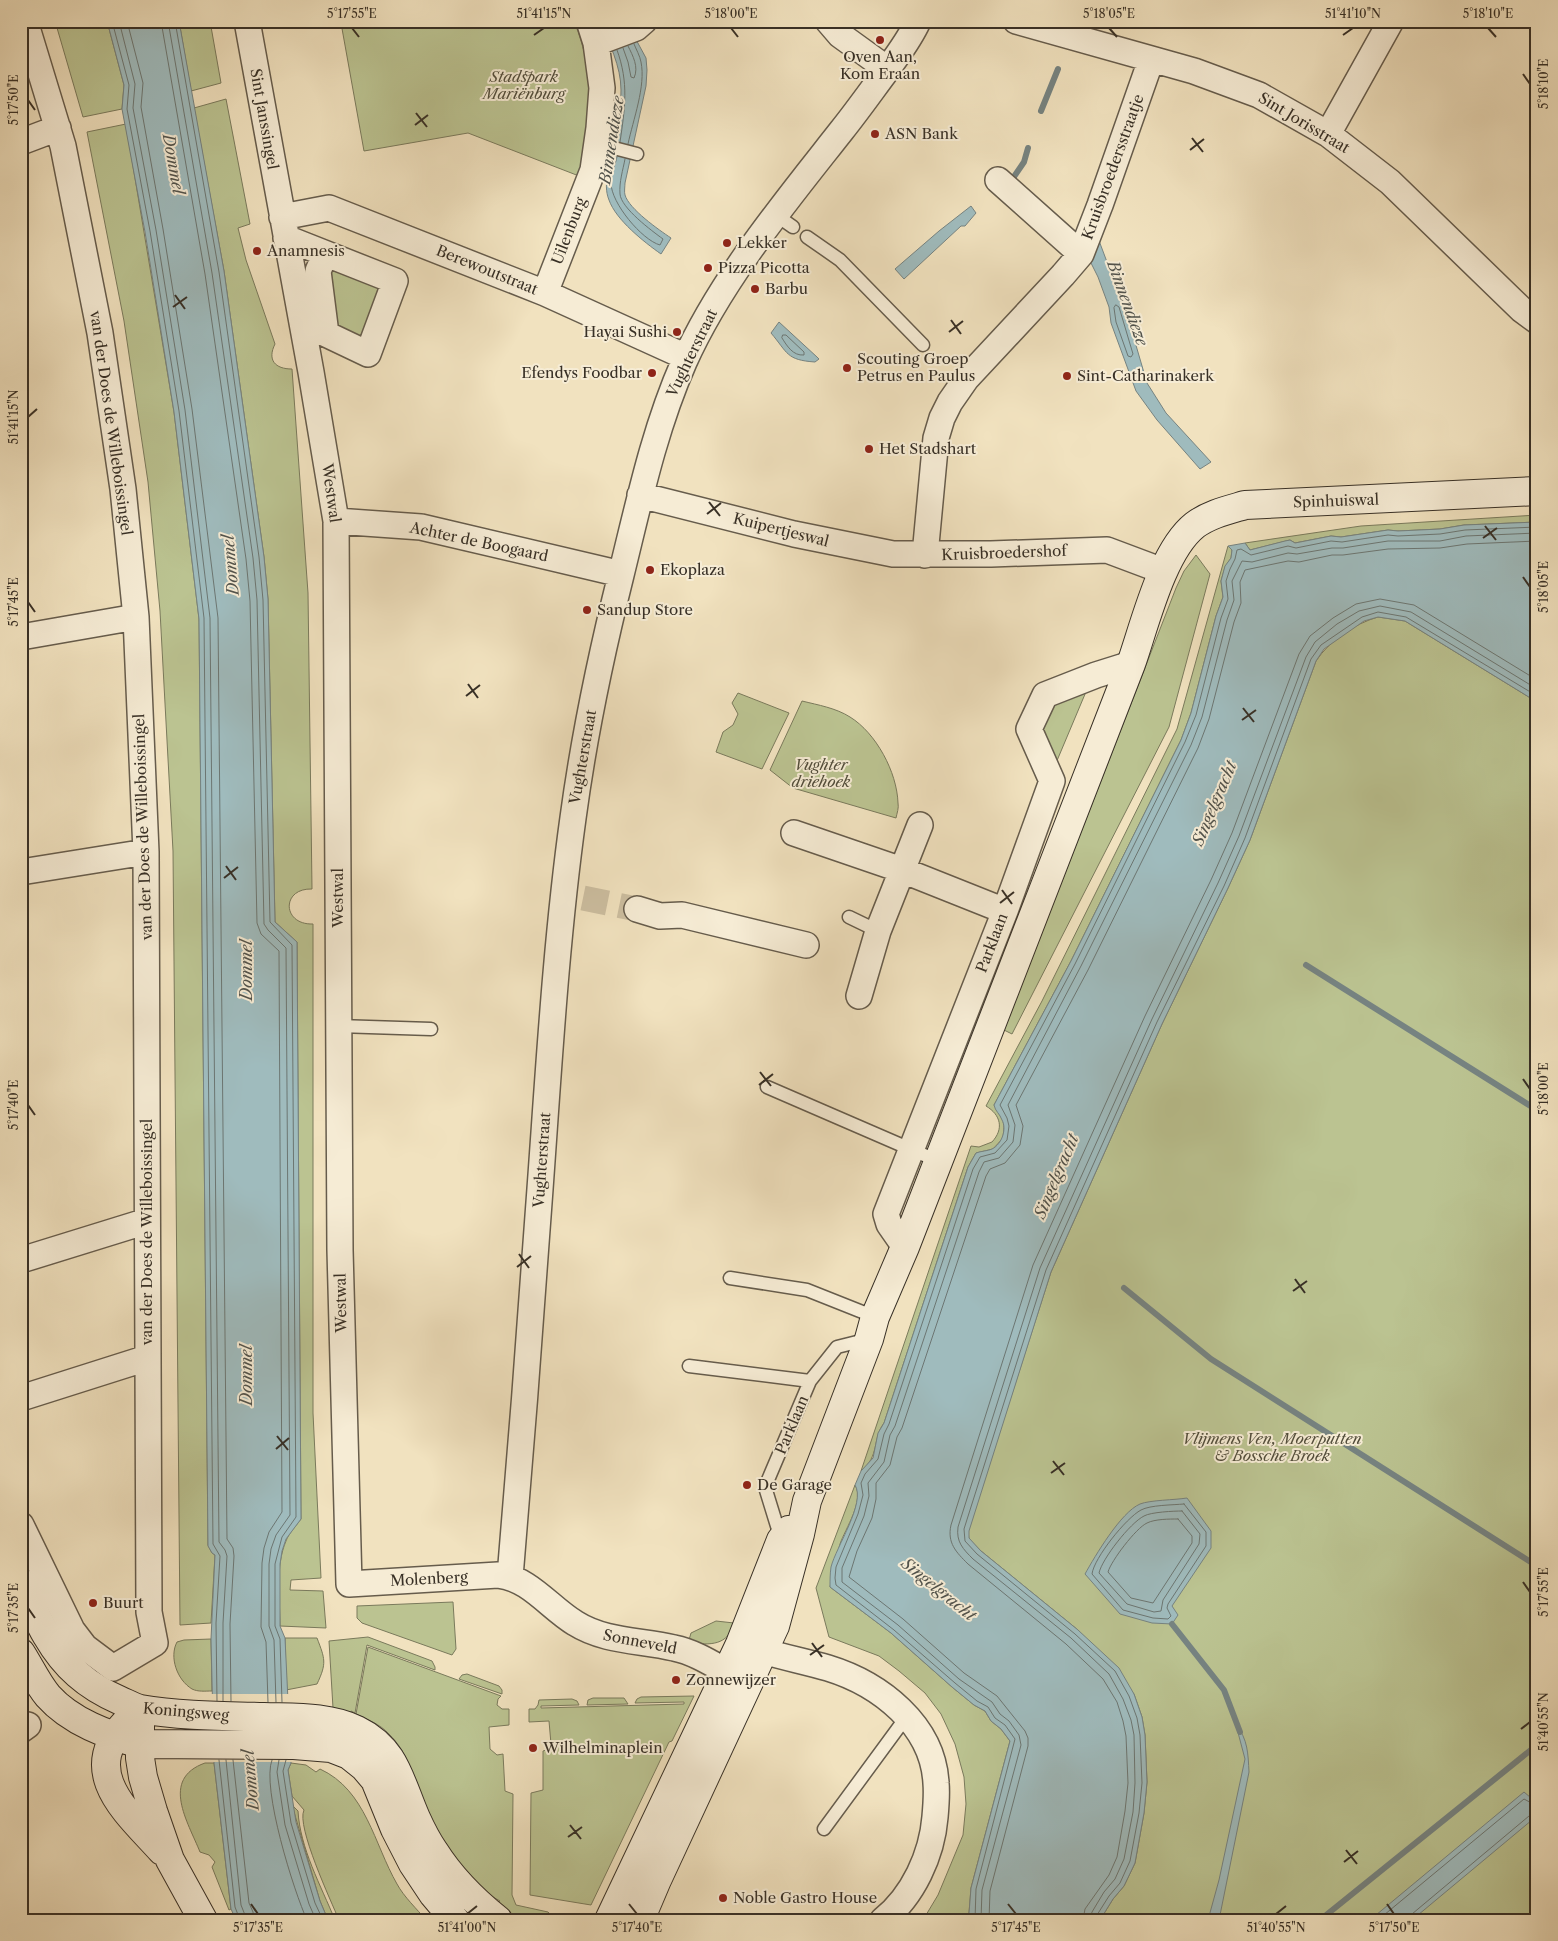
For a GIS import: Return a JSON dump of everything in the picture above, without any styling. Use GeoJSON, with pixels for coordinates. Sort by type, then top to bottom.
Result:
{"type":"FeatureCollection","features":[{"type":"Feature","properties":{"kind":"main road","name":"Spinhuiswal"},"geometry":{"type":"LineString","coordinates":[[1163,571],[1181,539],[1195,525],[1211,515],[1245,505],[1537,491]]}},
{"type":"Feature","properties":{"kind":"main road","name":"Parklaan"},"geometry":{"type":"LineString","coordinates":[[807,1501],[872,1328],[1131,664],[1163,571]]}},
{"type":"Feature","properties":{"kind":"main road"},"geometry":{"type":"LineString","coordinates":[[609,1920],[738,1678],[752,1648],[781,1540],[807,1501]]}},
{"type":"Feature","properties":{"kind":"main road"},"geometry":{"type":"LineString","coordinates":[[752,1648],[778,1617],[807,1501]]}},
{"type":"Feature","properties":{"kind":"main road","name":"Koningsweg"},"geometry":{"type":"LineString","coordinates":[[21,1582],[46,1635],[68,1664],[98,1690],[139,1708],[209,1716],[322,1719],[340,1723],[367,1736],[382,1748],[396,1766],[416,1819],[434,1852],[474,1901],[498,1920]]}},
{"type":"Feature","properties":{"kind":"main road","name":"Koningsweg"},"geometry":{"type":"LineString","coordinates":[[21,1653],[40,1684],[57,1704],[74,1716],[114,1735],[140,1744],[294,1745],[331,1748],[349,1755],[364,1767],[375,1780],[395,1829],[413,1864],[433,1894],[455,1920]]}},
{"type":"Feature","properties":{"kind":"main road"},"geometry":{"type":"LineString","coordinates":[[640,1920],[738,1678]]}},
{"type":"Feature","properties":{"kind":"main road"},"geometry":{"type":"LineString","coordinates":[[139,1708],[114,1735],[109,1746],[105,1769],[108,1783],[115,1796],[170,1860]]}},
{"type":"Feature","properties":{"kind":"main road"},"geometry":{"type":"LineString","coordinates":[[139,1708],[143,1777],[170,1860],[203,1920]]}},
{"type":"Feature","properties":{"kind":"street","name":"van der Does de Willeboissingel"},"geometry":{"type":"LineString","coordinates":[[21,1524],[72,1630],[84,1646],[113,1668],[155,1643],[149,1612],[146,852],[136,617],[123,489],[100,333],[63,146],[25,21]]}},
{"type":"Feature","properties":{"kind":"street","name":"Sint Janssingel"},"geometry":{"type":"LineString","coordinates":[[247,21],[284,228]]}},
{"type":"Feature","properties":{"kind":"street"},"geometry":{"type":"LineString","coordinates":[[828,21],[840,35],[887,69]]}},
{"type":"Feature","properties":{"kind":"street","name":"Vughterstraat"},"geometry":{"type":"LineString","coordinates":[[510,1577],[529,1352],[551,1033],[573,896],[581,763],[599,667],[640,495],[655,439],[686,357],[720,296],[784,221],[862,105],[911,37],[918,21]]}},
{"type":"Feature","properties":{"kind":"street","name":"Sint Jorisstraat"},"geometry":{"type":"LineString","coordinates":[[1016,21],[1194,71],[1259,95],[1328,134],[1390,182],[1522,310],[1537,321]]}},
{"type":"Feature","properties":{"kind":"street"},"geometry":{"type":"LineString","coordinates":[[1328,134],[1392,21]]}},
{"type":"Feature","properties":{"kind":"street"},"geometry":{"type":"LineString","coordinates":[[597,35],[640,25]]}},
{"type":"Feature","properties":{"kind":"street","name":"Uilenburg"},"geometry":{"type":"LineString","coordinates":[[545,293],[603,146],[602,88],[597,35]]}},
{"type":"Feature","properties":{"kind":"street","name":"Kruisbroedersstraatje"},"geometry":{"type":"LineString","coordinates":[[998,180],[1081,254],[1151,60]]}},
{"type":"Feature","properties":{"kind":"street"},"geometry":{"type":"LineString","coordinates":[[21,142],[58,128]]}},
{"type":"Feature","properties":{"kind":"street","name":"Berewoutstraat"},"geometry":{"type":"LineString","coordinates":[[284,228],[329,208],[545,293],[686,357]]}},
{"type":"Feature","properties":{"kind":"street"},"geometry":{"type":"LineString","coordinates":[[284,228],[325,255]]}},
{"type":"Feature","properties":{"kind":"street","name":"Westwal"},"geometry":{"type":"LineString","coordinates":[[284,228],[336,521],[338,1026],[343,1419],[348,1584]]}},
{"type":"Feature","properties":{"kind":"street","name":"Kruisbroedershof"},"geometry":{"type":"LineString","coordinates":[[1081,254],[1063,275],[962,376],[942,418],[936,438],[925,555],[1107,550],[1163,571]]}},
{"type":"Feature","properties":{"kind":"street","name":"Kuipertjeswal"},"geometry":{"type":"LineString","coordinates":[[640,495],[847,546],[893,554],[925,555]]}},
{"type":"Feature","properties":{"kind":"street","name":"Achter de Boogaard"},"geometry":{"type":"LineString","coordinates":[[336,521],[421,527],[621,574]]}},
{"type":"Feature","properties":{"kind":"street"},"geometry":{"type":"LineString","coordinates":[[21,637],[136,617]]}},
{"type":"Feature","properties":{"kind":"street","name":"Parklaan"},"geometry":{"type":"LineString","coordinates":[[905,1247],[889,1224],[886,1214],[1005,911],[1052,781],[1029,728],[1044,695],[1131,664]]}},
{"type":"Feature","properties":{"kind":"street"},"geometry":{"type":"LineString","coordinates":[[859,996],[878,931],[920,825]]}},
{"type":"Feature","properties":{"kind":"street"},"geometry":{"type":"LineString","coordinates":[[794,833],[902,870],[1005,911]]}},
{"type":"Feature","properties":{"kind":"street"},"geometry":{"type":"LineString","coordinates":[[21,872],[146,852]]}},
{"type":"Feature","properties":{"kind":"street"},"geometry":{"type":"LineString","coordinates":[[637,909],[660,916],[682,915],[806,945]]}},
{"type":"Feature","properties":{"kind":"street"},"geometry":{"type":"LineString","coordinates":[[21,1260],[147,1222]]}},
{"type":"Feature","properties":{"kind":"street"},"geometry":{"type":"LineString","coordinates":[[21,1398],[147,1358]]}},
{"type":"Feature","properties":{"kind":"street","name":"Molenberg"},"geometry":{"type":"LineString","coordinates":[[348,1584],[498,1575],[510,1577]]}},
{"type":"Feature","properties":{"kind":"street","name":"Sonneveld"},"geometry":{"type":"LineString","coordinates":[[510,1577],[524,1584],[574,1623],[589,1631],[612,1638],[684,1650],[738,1678]]}},
{"type":"Feature","properties":{"kind":"street"},"geometry":{"type":"LineString","coordinates":[[752,1648],[829,1668],[868,1685],[907,1716],[923,1738],[932,1761],[936,1782],[933,1836],[923,1864],[909,1892],[883,1920]]}},
{"type":"Feature","properties":{"kind":"lane"},"geometry":{"type":"LineString","coordinates":[[603,146],[637,154]]}},
{"type":"Feature","properties":{"kind":"lane"},"geometry":{"type":"LineString","coordinates":[[806,236],[840,260],[923,345]]}},
{"type":"Feature","properties":{"kind":"lane"},"geometry":{"type":"LineString","coordinates":[[849,917],[878,931]]}},
{"type":"Feature","properties":{"kind":"lane"},"geometry":{"type":"LineString","coordinates":[[338,1026],[431,1029]]}},
{"type":"Feature","properties":{"kind":"lane"},"geometry":{"type":"LineString","coordinates":[[767,1087],[938,1161]]}},
{"type":"Feature","properties":{"kind":"lane"},"geometry":{"type":"LineString","coordinates":[[730,1278],[807,1290],[872,1328]]}},
{"type":"Feature","properties":{"kind":"lane","name":"Parklaan"},"geometry":{"type":"LineString","coordinates":[[781,1540],[766,1487],[810,1381],[837,1347],[872,1328]]}},
{"type":"Feature","properties":{"kind":"lane"},"geometry":{"type":"LineString","coordinates":[[689,1366],[810,1381]]}},
{"type":"Feature","properties":{"kind":"lane"},"geometry":{"type":"LineString","coordinates":[[824,1829],[907,1716]]}},
{"type":"Feature","properties":{"kind":"green space"},"geometry":{"type":"Polygon","coordinates":[[[55,21],[107,21],[124,85],[122,109],[83,117],[55,21]]]}},
{"type":"Feature","properties":{"kind":"green space"},"geometry":{"type":"Polygon","coordinates":[[[179,21],[210,21],[221,83],[191,91],[179,21]]]}},
{"type":"Feature","properties":{"kind":"green space","name":"Stadspark Mariënburg"},"geometry":{"type":"Polygon","coordinates":[[[352,21],[574,21],[581,41],[589,80],[588,117],[579,176],[468,133],[364,151],[341,23],[352,21]]]}},
{"type":"Feature","properties":{"kind":"green space"},"geometry":{"type":"Polygon","coordinates":[[[226,99],[250,224],[238,228],[246,260],[275,344],[272,359],[281,367],[292,369],[308,593],[312,889],[302,890],[295,894],[289,906],[295,919],[303,923],[313,924],[313,1413],[321,1578],[291,1580],[290,1590],[323,1591],[326,1628],[280,1626],[280,1561],[287,1538],[301,1519],[297,942],[275,922],[268,599],[264,557],[224,271],[194,108],[226,99]]]}},
{"type":"Feature","properties":{"kind":"green space"},"geometry":{"type":"Polygon","coordinates":[[[126,124],[174,412],[199,619],[208,1545],[215,1555],[211,1623],[180,1625],[173,851],[160,611],[148,482],[124,321],[87,132],[126,124]]]}},
{"type":"Feature","properties":{"kind":"green space"},"geometry":{"type":"Polygon","coordinates":[[[328,261],[389,284],[366,348],[331,331],[328,261]]]}},
{"type":"Feature","properties":{"kind":"green space"},"geometry":{"type":"Polygon","coordinates":[[[1537,515],[1537,522],[1464,525],[1440,529],[1388,530],[1341,537],[1331,536],[1295,543],[1290,540],[1250,550],[1245,543],[1361,526],[1537,515]]]}},
{"type":"Feature","properties":{"kind":"green space"},"geometry":{"type":"Polygon","coordinates":[[[1228,546],[1232,550],[1231,558],[1225,567],[1221,581],[1223,597],[1216,616],[1191,713],[1181,740],[1071,961],[994,1105],[1003,1120],[1003,1138],[993,1149],[976,1153],[968,1167],[884,1423],[880,1429],[871,1459],[861,1471],[971,1146],[979,1147],[992,1142],[998,1132],[998,1118],[986,1106],[1042,1001],[1177,729],[1228,546]]]}},
{"type":"Feature","properties":{"kind":"green space"},"geometry":{"type":"Polygon","coordinates":[[[1196,555],[1210,574],[1169,727],[1012,1034],[1004,1030],[1176,588],[1184,571],[1196,555]]]}},
{"type":"Feature","properties":{"kind":"green space","name":"Vlijmens Ven, Moerputten & Bossche Broek"},"geometry":{"type":"Polygon","coordinates":[[[1378,617],[1405,621],[1537,702],[1537,1920],[1100,1920],[1124,1886],[1135,1863],[1144,1813],[1147,1782],[1145,1735],[1142,1717],[1134,1694],[1078,1630],[981,1551],[969,1539],[968,1531],[1051,1272],[1162,1024],[1250,840],[1316,661],[1328,646],[1343,634],[1360,624],[1378,617]]]}},
{"type":"Feature","properties":{"kind":"green space"},"geometry":{"type":"Polygon","coordinates":[[[1088,687],[1056,763],[1040,735],[1054,703],[1088,687]]]}},
{"type":"Feature","properties":{"kind":"green space"},"geometry":{"type":"Polygon","coordinates":[[[738,693],[789,713],[762,769],[716,752],[723,732],[733,725],[738,714],[732,703],[738,693]]]}},
{"type":"Feature","properties":{"kind":"green space","name":"Vughter driehoek"},"geometry":{"type":"Polygon","coordinates":[[[802,701],[839,711],[850,717],[868,733],[883,754],[894,779],[898,805],[896,818],[793,788],[770,770],[802,701]]]}},
{"type":"Feature","properties":{"kind":"green space"},"geometry":{"type":"Polygon","coordinates":[[[855,1485],[858,1498],[853,1515],[840,1544],[830,1587],[891,1633],[974,1705],[985,1711],[991,1721],[1001,1729],[1010,1741],[971,1888],[970,1920],[920,1920],[926,1915],[938,1895],[963,1835],[966,1804],[964,1777],[955,1744],[941,1714],[925,1693],[879,1656],[829,1637],[816,1588],[855,1485]]]}},
{"type":"Feature","properties":{"kind":"green space"},"geometry":{"type":"Polygon","coordinates":[[[453,1602],[456,1649],[452,1655],[362,1623],[357,1618],[357,1606],[453,1602]]]}},
{"type":"Feature","properties":{"kind":"green space"},"geometry":{"type":"Polygon","coordinates":[[[716,1621],[734,1623],[731,1631],[723,1640],[711,1644],[690,1643],[691,1633],[716,1621]]]}},
{"type":"Feature","properties":{"kind":"green space"},"geometry":{"type":"Polygon","coordinates":[[[368,1637],[432,1661],[435,1670],[367,1645],[355,1713],[351,1711],[350,1715],[333,1708],[329,1641],[368,1637]]]}},
{"type":"Feature","properties":{"kind":"green space"},"geometry":{"type":"Polygon","coordinates":[[[285,1638],[317,1638],[322,1651],[324,1666],[317,1684],[286,1690],[285,1638]]]}},
{"type":"Feature","properties":{"kind":"green space"},"geometry":{"type":"Polygon","coordinates":[[[211,1639],[212,1691],[194,1690],[182,1680],[176,1668],[174,1654],[177,1642],[211,1639]]]}},
{"type":"Feature","properties":{"kind":"green space"},"geometry":{"type":"Polygon","coordinates":[[[368,1647],[501,1696],[498,1699],[497,1705],[502,1709],[509,1709],[509,1725],[489,1727],[490,1749],[497,1755],[503,1754],[505,1791],[513,1794],[512,1895],[516,1905],[548,1912],[550,1914],[546,1920],[517,1920],[493,1905],[500,1901],[472,1881],[441,1838],[400,1747],[389,1734],[374,1722],[356,1714],[368,1647]]]}},
{"type":"Feature","properties":{"kind":"green space"},"geometry":{"type":"Polygon","coordinates":[[[467,1674],[499,1686],[502,1694],[459,1679],[462,1675],[467,1674]]]}},
{"type":"Feature","properties":{"kind":"green space"},"geometry":{"type":"Polygon","coordinates":[[[694,1696],[672,1741],[669,1742],[591,1905],[530,1895],[531,1793],[543,1790],[543,1751],[551,1744],[549,1721],[529,1722],[529,1709],[535,1709],[539,1700],[572,1699],[577,1701],[579,1705],[541,1706],[541,1708],[684,1704],[684,1702],[635,1703],[641,1697],[694,1696]]]}},
{"type":"Feature","properties":{"kind":"green space"},"geometry":{"type":"Polygon","coordinates":[[[593,1698],[624,1698],[628,1704],[587,1705],[588,1700],[593,1698]]]}},
{"type":"Feature","properties":{"kind":"green space"},"geometry":{"type":"Polygon","coordinates":[[[205,1763],[214,1763],[231,1909],[229,1910],[212,1867],[215,1862],[209,1855],[200,1852],[184,1815],[181,1802],[180,1790],[184,1779],[191,1770],[205,1763]]]}},
{"type":"Feature","properties":{"kind":"green space"},"geometry":{"type":"Polygon","coordinates":[[[291,1763],[306,1765],[316,1772],[320,1769],[336,1778],[348,1790],[359,1804],[367,1819],[400,1889],[426,1920],[339,1920],[309,1847],[303,1819],[304,1810],[292,1796],[288,1770],[291,1763]]]}},
{"type":"Feature","properties":{"kind":"green space"},"geometry":{"type":"Polygon","coordinates":[[[292,1805],[298,1811],[307,1853],[335,1920],[328,1920],[320,1901],[292,1805]]]}},
{"type":"Feature","properties":{"kind":"water","name":"Dommel"},"geometry":{"type":"Polygon","coordinates":[[[107,21],[179,21],[224,271],[264,557],[268,599],[275,922],[297,942],[301,1519],[286,1539],[282,1551],[280,1564],[280,1626],[285,1638],[291,1763],[288,1770],[296,1822],[320,1901],[328,1920],[236,1920],[231,1909],[214,1763],[211,1639],[215,1555],[208,1546],[199,619],[174,412],[145,232],[122,109],[124,85],[107,21]]]}},
{"type":"Feature","properties":{"kind":"water"},"geometry":{"type":"Polygon","coordinates":[[[600,21],[626,21],[646,58],[646,86],[625,183],[625,195],[638,213],[671,238],[661,254],[624,223],[613,208],[607,194],[606,187],[618,126],[621,90],[617,63],[600,21]]]}},
{"type":"Feature","properties":{"kind":"water"},"geometry":{"type":"Polygon","coordinates":[[[971,206],[976,213],[965,226],[961,226],[904,279],[895,269],[971,206]]]}},
{"type":"Feature","properties":{"kind":"water"},"geometry":{"type":"Polygon","coordinates":[[[1098,238],[1128,318],[1147,383],[1166,413],[1211,462],[1200,469],[1157,420],[1136,391],[1111,323],[1109,307],[1098,277],[1087,255],[1098,238]]]}},
{"type":"Feature","properties":{"kind":"water"},"geometry":{"type":"Polygon","coordinates":[[[779,322],[819,359],[815,362],[805,361],[788,354],[771,333],[779,322]]]}},
{"type":"Feature","properties":{"kind":"water","name":"Singelgracht"},"geometry":{"type":"Polygon","coordinates":[[[1537,522],[1537,702],[1405,621],[1378,617],[1364,621],[1324,649],[1316,661],[1250,840],[1162,1024],[1051,1272],[969,1531],[969,1538],[981,1551],[1078,1630],[1119,1668],[1134,1694],[1142,1717],[1145,1735],[1147,1782],[1144,1813],[1135,1863],[1124,1886],[1100,1920],[970,1920],[971,1888],[1010,1741],[1001,1729],[991,1721],[985,1711],[974,1705],[952,1687],[891,1633],[830,1587],[831,1567],[857,1503],[855,1485],[861,1471],[873,1458],[878,1433],[884,1423],[968,1167],[976,1153],[996,1147],[1001,1140],[1004,1128],[994,1105],[1071,961],[1181,740],[1191,713],[1216,616],[1223,597],[1221,581],[1225,566],[1231,558],[1232,550],[1228,546],[1245,543],[1250,550],[1290,540],[1295,543],[1331,536],[1341,537],[1388,530],[1440,529],[1464,525],[1537,522]]]}},
{"type":"Feature","properties":{"kind":"water"},"geometry":{"type":"Polygon","coordinates":[[[1187,1498],[1211,1531],[1211,1548],[1172,1606],[1178,1615],[1172,1624],[1152,1623],[1120,1614],[1085,1574],[1089,1566],[1117,1525],[1140,1504],[1187,1498]]]}},
{"type":"Feature","properties":{"kind":"water"},"geometry":{"type":"Polygon","coordinates":[[[1236,1725],[1245,1741],[1249,1772],[1219,1920],[1208,1920],[1219,1880],[1245,1759],[1236,1725]]]}},
{"type":"Feature","properties":{"kind":"water"},"geometry":{"type":"Polygon","coordinates":[[[1524,1792],[1537,1803],[1537,1823],[1532,1820],[1412,1920],[1370,1920],[1524,1792]]]}},
{"type":"Feature","properties":{"kind":"pier"},"geometry":{"type":"Polygon","coordinates":[[[209,1694],[289,1694],[293,1762],[212,1762],[209,1694]]]}},
{"type":"Feature","properties":{"kind":"waterway","name":"Binnendieze"},"geometry":{"type":"LineString","coordinates":[[1041,111],[1058,69]]}},
{"type":"Feature","properties":{"kind":"waterway","name":"Binnendieze"},"geometry":{"type":"LineString","coordinates":[[1009,184],[1024,162],[1028,148]]}},
{"type":"Feature","properties":{"kind":"waterway"},"geometry":{"type":"LineString","coordinates":[[1306,965],[1537,1110]]}},
{"type":"Feature","properties":{"kind":"waterway"},"geometry":{"type":"LineString","coordinates":[[1124,1288],[1211,1359],[1537,1566]]}},
{"type":"Feature","properties":{"kind":"waterway"},"geometry":{"type":"LineString","coordinates":[[1172,1624],[1224,1690],[1240,1732]]}},
{"type":"Feature","properties":{"kind":"waterway"},"geometry":{"type":"LineString","coordinates":[[1320,1920],[1537,1745]]}},
{"type":"Feature","properties":{"kind":"tunnel"},"geometry":{"type":"LineString","coordinates":[[583,898],[637,909]]}},
{"type":"Feature","properties":{"kind":"place","name":"Oven Aan, Kom Eraan"},"geometry":{"type":"Point","coordinates":[880,40]}},
{"type":"Feature","properties":{"kind":"place","name":"ASN Bank"},"geometry":{"type":"Point","coordinates":[875,134]}},
{"type":"Feature","properties":{"kind":"place","name":"Lekker"},"geometry":{"type":"Point","coordinates":[727,243]}},
{"type":"Feature","properties":{"kind":"place","name":"Anamnesis"},"geometry":{"type":"Point","coordinates":[257,251]}},
{"type":"Feature","properties":{"kind":"place","name":"Pizza Picotta"},"geometry":{"type":"Point","coordinates":[708,268]}},
{"type":"Feature","properties":{"kind":"place","name":"Barbu"},"geometry":{"type":"Point","coordinates":[755,289]}},
{"type":"Feature","properties":{"kind":"place","name":"Hayai Sushi"},"geometry":{"type":"Point","coordinates":[677,332]}},
{"type":"Feature","properties":{"kind":"place","name":"Scouting Groep Petrus en Paulus"},"geometry":{"type":"Point","coordinates":[847,368]}},
{"type":"Feature","properties":{"kind":"place","name":"Efendys Foodbar"},"geometry":{"type":"Point","coordinates":[652,373]}},
{"type":"Feature","properties":{"kind":"place","name":"Sint-Catharinakerk"},"geometry":{"type":"Point","coordinates":[1067,376]}},
{"type":"Feature","properties":{"kind":"place","name":"Het Stadshart"},"geometry":{"type":"Point","coordinates":[869,449]}},
{"type":"Feature","properties":{"kind":"place","name":"Ekoplaza"},"geometry":{"type":"Point","coordinates":[650,570]}},
{"type":"Feature","properties":{"kind":"place","name":"Sandup Store"},"geometry":{"type":"Point","coordinates":[587,610]}},
{"type":"Feature","properties":{"kind":"place","name":"De Garage"},"geometry":{"type":"Point","coordinates":[747,1485]}},
{"type":"Feature","properties":{"kind":"place","name":"Buurt"},"geometry":{"type":"Point","coordinates":[93,1603]}},
{"type":"Feature","properties":{"kind":"place","name":"Zonnewijzer"},"geometry":{"type":"Point","coordinates":[676,1680]}},
{"type":"Feature","properties":{"kind":"place","name":"Wilhelminaplein"},"geometry":{"type":"Point","coordinates":[533,1748]}},
{"type":"Feature","properties":{"kind":"place","name":"Noble Gastro House"},"geometry":{"type":"Point","coordinates":[723,1898]}}]}
